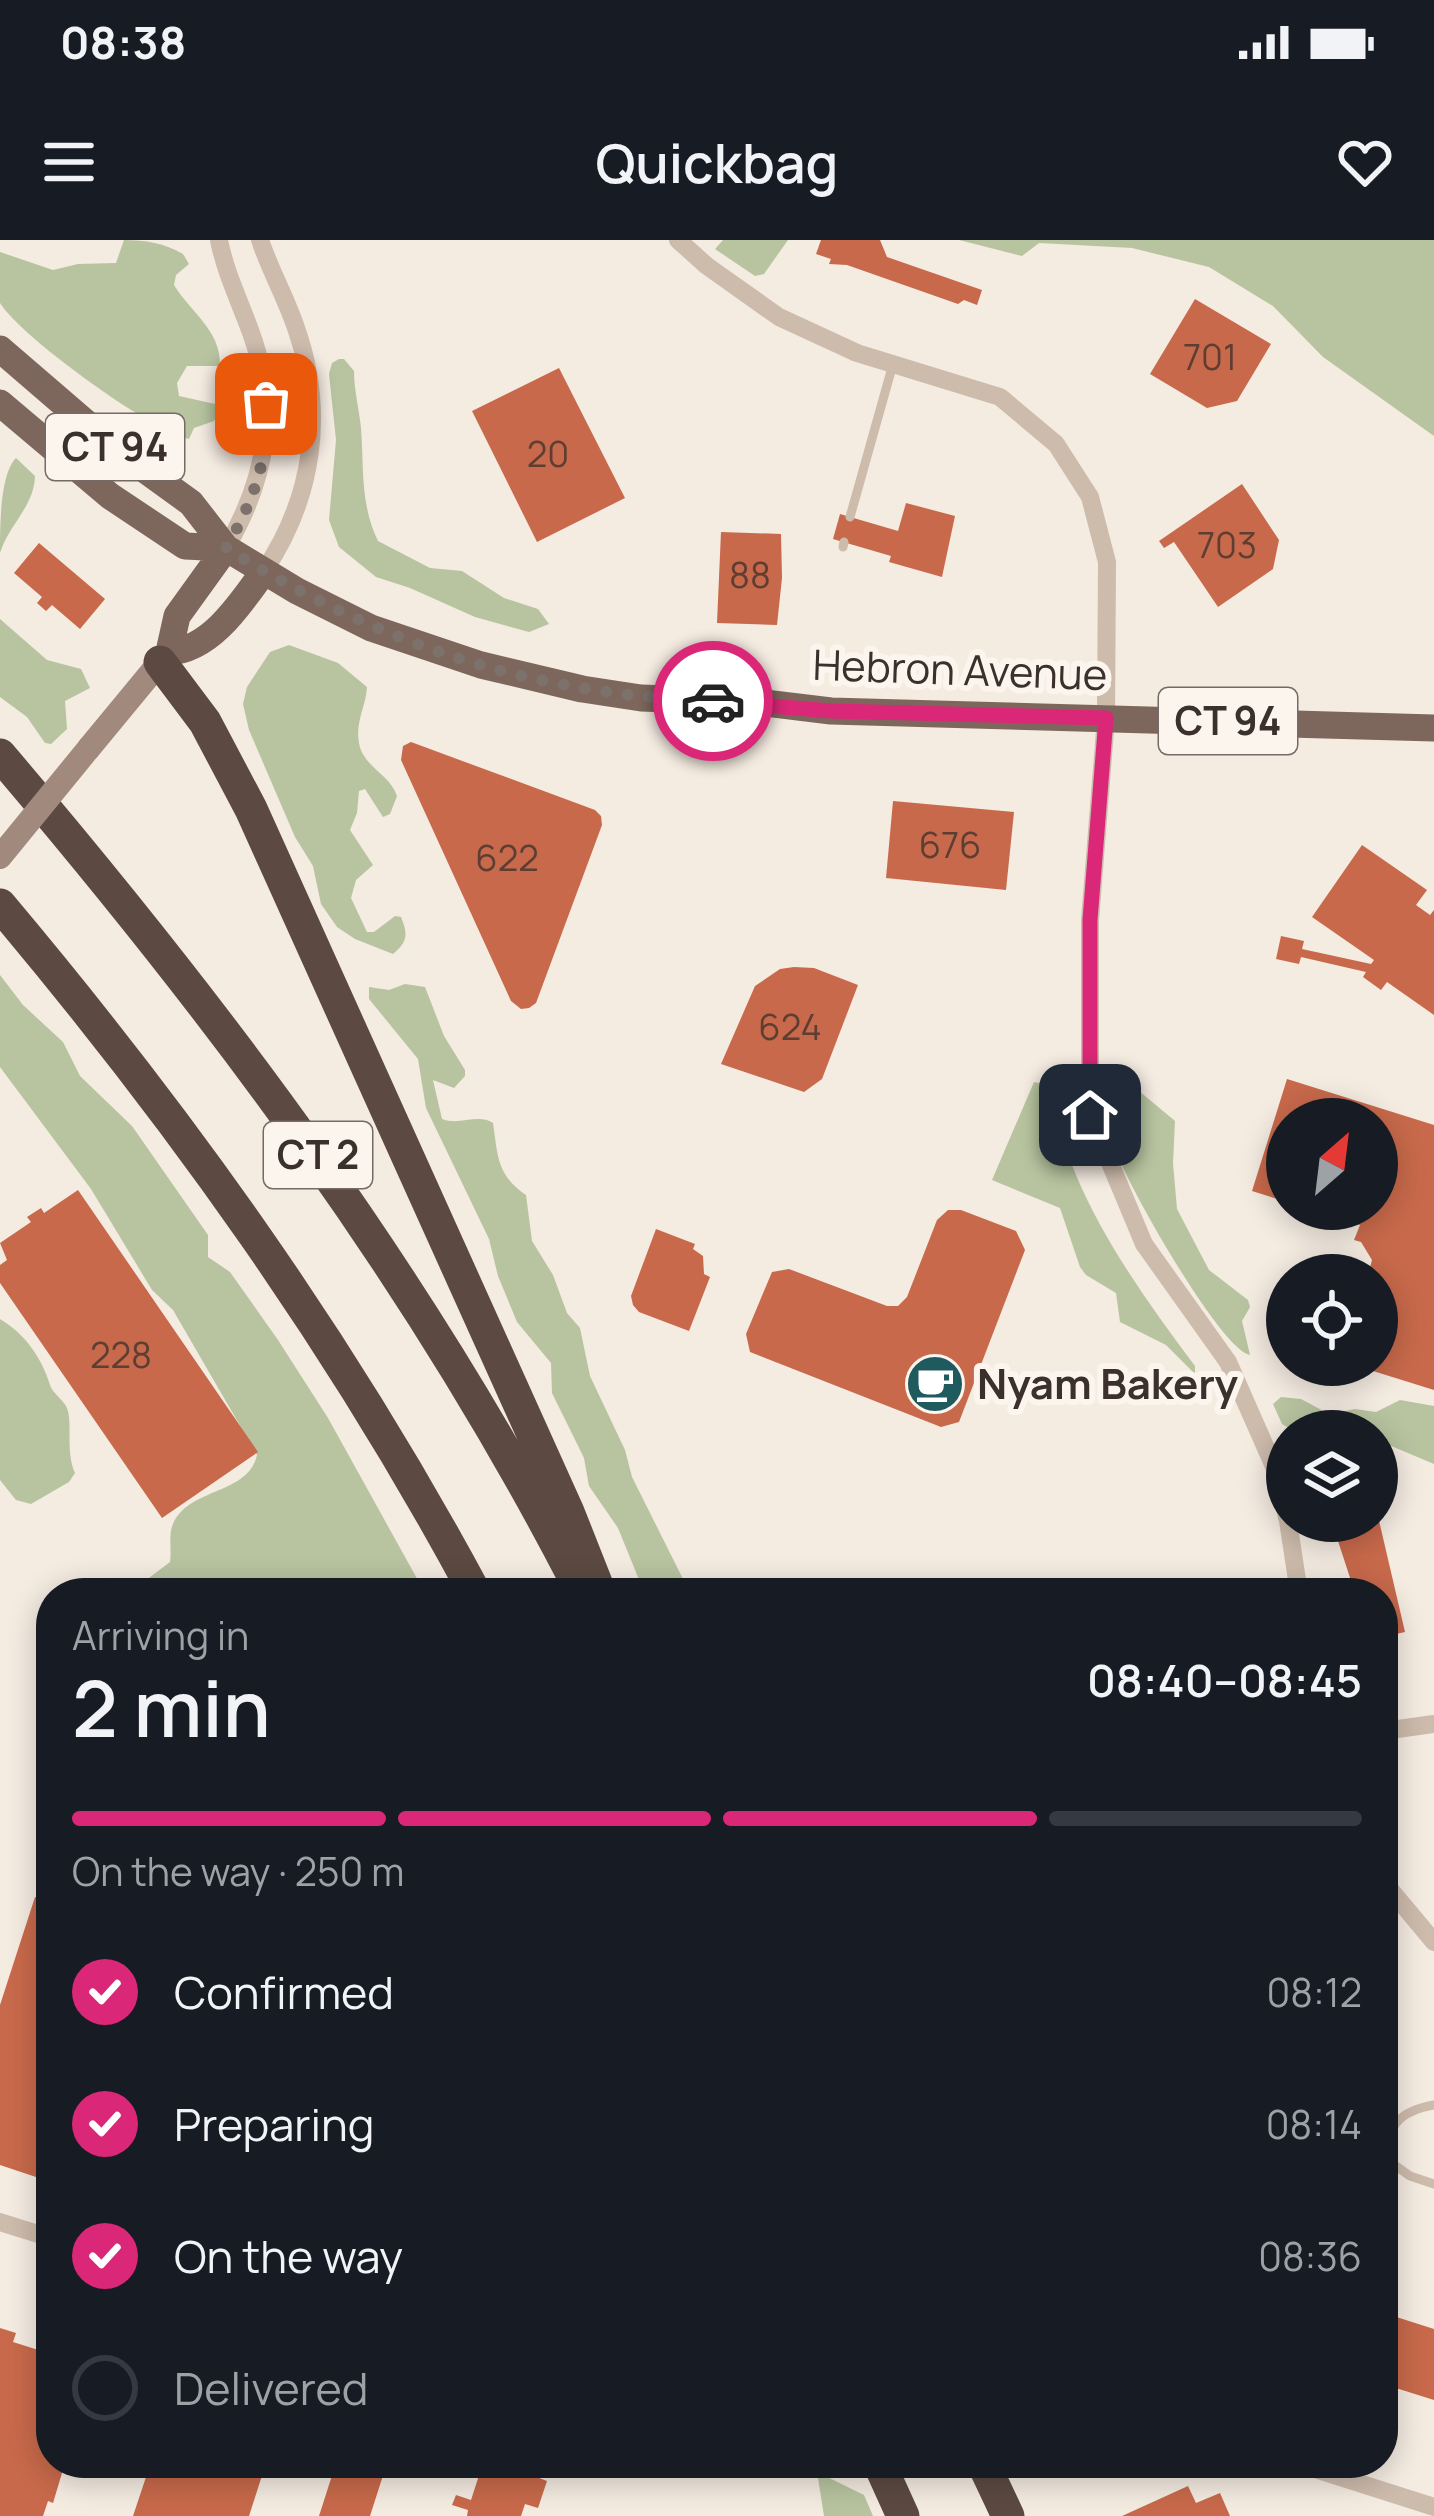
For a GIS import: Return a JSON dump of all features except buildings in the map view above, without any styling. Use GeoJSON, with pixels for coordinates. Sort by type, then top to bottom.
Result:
{"type":"FeatureCollection","features":[{"type":"Feature","properties":{"kind":"highway"},"geometry":{"type":"LineString","coordinates":[[164,657],[251,809],[594,1578]]}},
{"type":"Feature","properties":{"kind":"highway","name":"CT 2"},"geometry":{"type":"LineString","coordinates":[[0,755],[186,979],[336,1180],[468,1387],[574,1578]]}},
{"type":"Feature","properties":{"kind":"highway","name":"CT 2"},"geometry":{"type":"LineString","coordinates":[[0,905],[164,1107],[263,1243],[358,1388],[466,1578]]}},
{"type":"Feature","properties":{"kind":"highway"},"geometry":{"type":"LineString","coordinates":[[886,2478],[903,2516]]}},
{"type":"Feature","properties":{"kind":"highway"},"geometry":{"type":"LineString","coordinates":[[990,2478],[1007,2516]]}},
{"type":"Feature","properties":{"kind":"main road","name":"Hebron Avenue"},"geometry":{"type":"LineString","coordinates":[[0,349],[115,448],[191,503],[226,548],[327,608],[399,639],[481,665],[600,692],[831,711],[1434,728]]}},
{"type":"Feature","properties":{"kind":"main road","name":"Hebron Avenue"},"geometry":{"type":"LineString","coordinates":[[3,412],[110,496],[185,546],[226,548]]}},
{"type":"Feature","properties":{"kind":"main road"},"geometry":{"type":"LineString","coordinates":[[164,657],[174,620],[226,548]]}},
{"type":"Feature","properties":{"kind":"main road"},"geometry":{"type":"LineString","coordinates":[[164,657],[202,642],[264,571]]}},
{"type":"Feature","properties":{"kind":"street"},"geometry":{"type":"LineString","coordinates":[[219,240],[256,347],[268,425],[258,480],[226,548]]}},
{"type":"Feature","properties":{"kind":"street"},"geometry":{"type":"LineString","coordinates":[[260,240],[303,352],[312,428],[302,499],[264,571]]}},
{"type":"Feature","properties":{"kind":"street"},"geometry":{"type":"LineString","coordinates":[[678,240],[779,317],[857,353],[1000,397],[1056,444],[1090,497],[1107,562],[1106,718],[1090,920],[1090,1115],[1144,1244],[1228,1362],[1266,1448]]}},
{"type":"Feature","properties":{"kind":"street"},"geometry":{"type":"LineString","coordinates":[[0,856],[164,657]]}},
{"type":"Feature","properties":{"kind":"street"},"geometry":{"type":"LineString","coordinates":[[1291,1542],[1297,1578]]}},
{"type":"Feature","properties":{"kind":"street"},"geometry":{"type":"LineString","coordinates":[[1398,1728],[1434,1724]]}},
{"type":"Feature","properties":{"kind":"street"},"geometry":{"type":"LineString","coordinates":[[1398,1899],[1434,1942]]}},
{"type":"Feature","properties":{"kind":"street"},"geometry":{"type":"LineString","coordinates":[[0,2222],[36,2233]]}},
{"type":"Feature","properties":{"kind":"street"},"geometry":{"type":"LineString","coordinates":[[1344,2478],[1434,2506]]}},
{"type":"Feature","properties":{"kind":"lane"},"geometry":{"type":"LineString","coordinates":[[850,517],[893,364]]}},
{"type":"Feature","properties":{"kind":"lane"},"geometry":{"type":"LineString","coordinates":[[1398,2120],[1403,2113],[1434,2105]]}},
{"type":"Feature","properties":{"kind":"lane"},"geometry":{"type":"LineString","coordinates":[[1398,2168],[1434,2184]]}},
{"type":"Feature","properties":{"kind":"green space"},"geometry":{"type":"Polygon","coordinates":[[[124,240],[155,243],[183,254],[189,264],[176,275],[174,285],[216,342],[220,366],[187,366],[177,383],[179,396],[215,404],[219,410],[214,421],[194,428],[189,439],[146,419],[88,381],[0,303],[0,252],[53,270],[116,263],[124,240]]]}},
{"type":"Feature","properties":{"kind":"green space"},"geometry":{"type":"Polygon","coordinates":[[[723,240],[788,240],[764,274],[755,276],[715,249],[723,240]]]}},
{"type":"Feature","properties":{"kind":"green space"},"geometry":{"type":"Polygon","coordinates":[[[959,240],[1434,240],[1434,436],[1323,357],[1273,306],[1209,267],[1132,248],[1039,243],[1022,256],[959,240]]]}},
{"type":"Feature","properties":{"kind":"green space"},"geometry":{"type":"Polygon","coordinates":[[[339,359],[354,371],[366,500],[378,541],[430,568],[462,571],[504,598],[538,609],[549,624],[529,632],[475,617],[376,577],[339,547],[329,520],[336,440],[329,374],[332,363],[339,359]]]}},
{"type":"Feature","properties":{"kind":"green space"},"geometry":{"type":"Polygon","coordinates":[[[16,458],[35,476],[34,487],[0,553],[4,488],[16,458]]]}},
{"type":"Feature","properties":{"kind":"green space"},"geometry":{"type":"Polygon","coordinates":[[[0,619],[47,660],[81,669],[90,688],[65,701],[67,729],[51,744],[0,697],[0,619]]]}},
{"type":"Feature","properties":{"kind":"green space"},"geometry":{"type":"Polygon","coordinates":[[[289,645],[338,663],[367,687],[358,728],[361,751],[397,796],[390,814],[383,817],[365,789],[359,791],[350,830],[373,865],[356,880],[351,898],[367,932],[401,917],[405,937],[393,954],[337,927],[321,904],[313,866],[295,837],[249,730],[243,704],[247,687],[270,652],[289,645]]]}},
{"type":"Feature","properties":{"kind":"green space"},"geometry":{"type":"Polygon","coordinates":[[[0,975],[23,1005],[63,1042],[80,1076],[132,1126],[208,1235],[208,1257],[230,1272],[278,1340],[328,1418],[417,1578],[149,1578],[170,1562],[172,1528],[181,1512],[242,1477],[257,1455],[173,1310],[152,1290],[91,1189],[0,1067],[0,975]]]}},
{"type":"Feature","properties":{"kind":"green space"},"geometry":{"type":"Polygon","coordinates":[[[405,984],[425,987],[444,1036],[465,1070],[454,1088],[433,1080],[442,1119],[493,1123],[504,1172],[526,1195],[532,1241],[553,1275],[567,1313],[580,1328],[590,1376],[625,1450],[632,1477],[682,1578],[638,1578],[618,1528],[589,1486],[584,1458],[552,1393],[551,1363],[517,1322],[489,1239],[426,1108],[418,1059],[369,999],[369,987],[389,990],[405,984]]]}},
{"type":"Feature","properties":{"kind":"green space"},"geometry":{"type":"Polygon","coordinates":[[[1034,1082],[1044,1084],[1053,1094],[1072,1165],[1101,1226],[1195,1366],[1195,1374],[1166,1345],[1120,1322],[1116,1293],[1080,1267],[1060,1208],[992,1180],[1034,1082]]]}},
{"type":"Feature","properties":{"kind":"green space"},"geometry":{"type":"Polygon","coordinates":[[[1118,1083],[1133,1086],[1175,1121],[1177,1209],[1209,1270],[1248,1300],[1250,1307],[1242,1321],[1250,1355],[1236,1346],[1199,1299],[1126,1174],[1112,1129],[1112,1099],[1118,1083]]]}},
{"type":"Feature","properties":{"kind":"green space"},"geometry":{"type":"Polygon","coordinates":[[[0,1319],[31,1348],[69,1414],[75,1473],[69,1482],[31,1504],[16,1500],[0,1480],[0,1319]]]}},
{"type":"Feature","properties":{"kind":"green space"},"geometry":{"type":"Polygon","coordinates":[[[1281,1397],[1301,1399],[1322,1410],[1276,1410],[1273,1404],[1281,1397]]]}},
{"type":"Feature","properties":{"kind":"green space"},"geometry":{"type":"Polygon","coordinates":[[[1400,1400],[1434,1406],[1434,1464],[1398,1449],[1398,1410],[1380,1410],[1400,1400]]]}},
{"type":"Feature","properties":{"kind":"green space"},"geometry":{"type":"Polygon","coordinates":[[[818,2478],[829,2478],[864,2495],[873,2516],[824,2516],[818,2478]]]}},
{"type":"Feature","properties":{"kind":"way so far"},"geometry":{"type":"LineString","coordinates":[[266,404],[267,443],[261,470],[226,548],[327,608],[429,650],[600,692],[713,701]]}},
{"type":"Feature","properties":{"kind":"place","name":"Nyam Bakery"},"geometry":{"type":"Point","coordinates":[935,1384]}},
{"type":"Feature","properties":{"kind":"route"},"geometry":{"type":"LineString","coordinates":[[713,701],[831,711],[1106,718],[1090,920],[1090,1115]]}}]}
